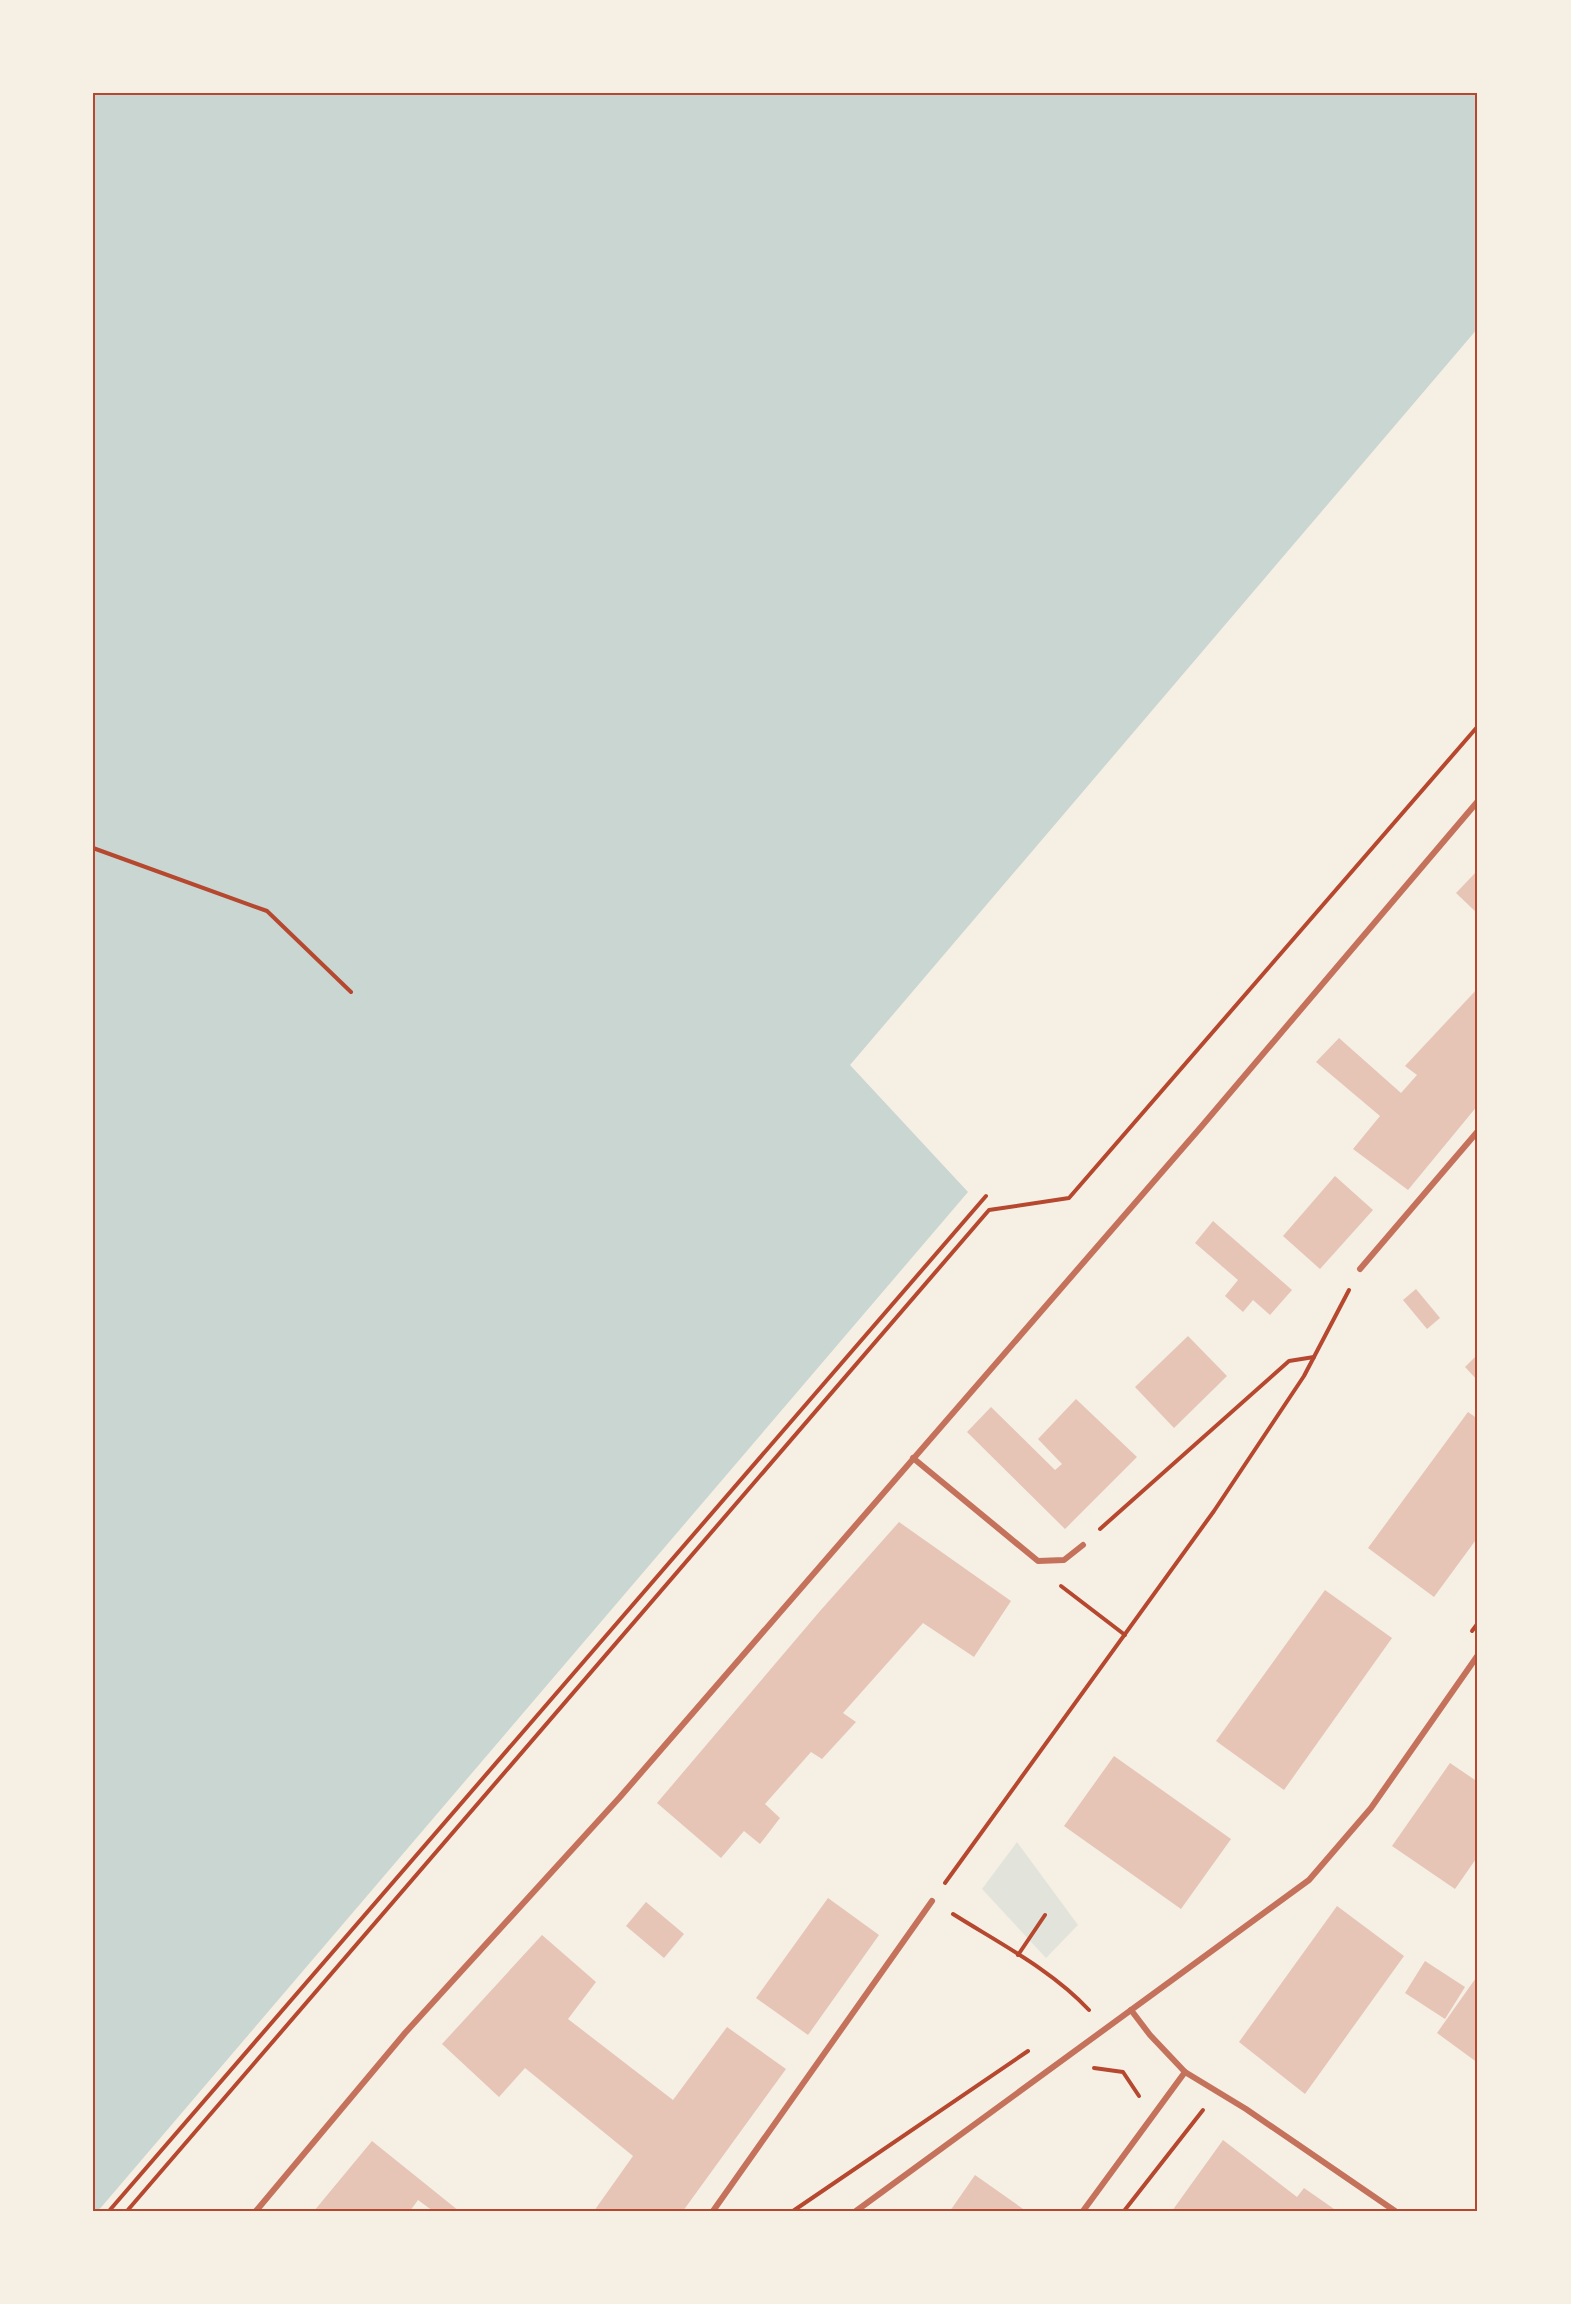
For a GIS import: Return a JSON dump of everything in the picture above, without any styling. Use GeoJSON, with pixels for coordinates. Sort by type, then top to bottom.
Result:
{"type":"FeatureCollection","features":[{"type":"Feature","properties":{"kind":"street"},"geometry":{"type":"LineString","coordinates":[[256,2211],[405,2033],[620,1797],[1194,1136],[1478,801]]}},
{"type":"Feature","properties":{"kind":"street"},"geometry":{"type":"LineString","coordinates":[[1360,1269],[1478,1131]]}},
{"type":"Feature","properties":{"kind":"street"},"geometry":{"type":"LineString","coordinates":[[913,1458],[1038,1561],[1064,1560],[1083,1545]]}},
{"type":"Feature","properties":{"kind":"street"},"geometry":{"type":"LineString","coordinates":[[856,2211],[1309,1880],[1371,1808],[1478,1655]]}},
{"type":"Feature","properties":{"kind":"street"},"geometry":{"type":"LineString","coordinates":[[712,2211],[932,1901]]}},
{"type":"Feature","properties":{"kind":"street"},"geometry":{"type":"LineString","coordinates":[[1131,2010],[1150,2035],[1185,2072],[1246,2109],[1395,2211]]}},
{"type":"Feature","properties":{"kind":"street"},"geometry":{"type":"LineString","coordinates":[[1083,2211],[1185,2072]]}},
{"type":"Feature","properties":{"kind":"path"},"geometry":{"type":"LineString","coordinates":[[127,2211],[989,1210],[1069,1198],[1478,726]]}},
{"type":"Feature","properties":{"kind":"path"},"geometry":{"type":"LineString","coordinates":[[93,848],[267,911],[351,992]]}},
{"type":"Feature","properties":{"kind":"path"},"geometry":{"type":"LineString","coordinates":[[109,2211],[986,1197]]}},
{"type":"Feature","properties":{"kind":"path"},"geometry":{"type":"LineString","coordinates":[[1074,1995],[1018,1955],[932,1901],[1214,1511],[1304,1376],[1360,1269]]}},
{"type":"Feature","properties":{"kind":"path"},"geometry":{"type":"LineString","coordinates":[[1083,1545],[1289,1361],[1314,1357]]}},
{"type":"Feature","properties":{"kind":"path"},"geometry":{"type":"LineString","coordinates":[[1061,1586],[1125,1635]]}},
{"type":"Feature","properties":{"kind":"path"},"geometry":{"type":"LineString","coordinates":[[1471,1632],[1478,1623]]}},
{"type":"Feature","properties":{"kind":"path"},"geometry":{"type":"LineString","coordinates":[[1018,1955],[1045,1915]]}},
{"type":"Feature","properties":{"kind":"path"},"geometry":{"type":"LineString","coordinates":[[1079,2016],[1098,2003]]}},
{"type":"Feature","properties":{"kind":"path"},"geometry":{"type":"LineString","coordinates":[[793,2211],[1029,2050]]}},
{"type":"Feature","properties":{"kind":"path"},"geometry":{"type":"LineString","coordinates":[[1090,2068],[1123,2072],[1141,2098]]}},
{"type":"Feature","properties":{"kind":"path"},"geometry":{"type":"LineString","coordinates":[[1124,2211],[1206,2105]]}},
{"type":"Feature","properties":{"kind":"shaded area"},"geometry":{"type":"Polygon","coordinates":[[[93,93],[1478,93],[1478,328],[850,1065],[968,1192],[98,2211],[93,2211],[93,93]]]}},
{"type":"Feature","properties":{"kind":"shaded area"},"geometry":{"type":"Polygon","coordinates":[[[1017,1842],[1078,1925],[1046,1958],[982,1889],[1017,1842]]]}},
{"type":"Feature","properties":{"kind":"building"},"geometry":{"type":"Polygon","coordinates":[[[1478,870],[1478,914],[1456,893],[1478,870]]]}},
{"type":"Feature","properties":{"kind":"building"},"geometry":{"type":"Polygon","coordinates":[[[1478,988],[1478,1105],[1408,1190],[1353,1149],[1380,1116],[1316,1062],[1339,1038],[1401,1093],[1417,1075],[1405,1066],[1478,988]]]}},
{"type":"Feature","properties":{"kind":"building"},"geometry":{"type":"Polygon","coordinates":[[[1335,1176],[1373,1210],[1320,1269],[1283,1236],[1335,1176]]]}},
{"type":"Feature","properties":{"kind":"building"},"geometry":{"type":"Polygon","coordinates":[[[1213,1221],[1292,1290],[1270,1315],[1253,1300],[1243,1312],[1225,1296],[1238,1280],[1195,1243],[1213,1221]]]}},
{"type":"Feature","properties":{"kind":"building"},"geometry":{"type":"Polygon","coordinates":[[[1416,1289],[1440,1318],[1427,1329],[1403,1300],[1416,1289]]]}},
{"type":"Feature","properties":{"kind":"building"},"geometry":{"type":"Polygon","coordinates":[[[1188,1336],[1227,1376],[1174,1428],[1135,1387],[1188,1336]]]}},
{"type":"Feature","properties":{"kind":"building"},"geometry":{"type":"Polygon","coordinates":[[[1478,1354],[1478,1381],[1465,1367],[1478,1354]]]}},
{"type":"Feature","properties":{"kind":"building"},"geometry":{"type":"Polygon","coordinates":[[[1076,1399],[1137,1457],[1065,1529],[967,1432],[991,1407],[1055,1470],[1062,1464],[1038,1439],[1076,1399]]]}},
{"type":"Feature","properties":{"kind":"building"},"geometry":{"type":"Polygon","coordinates":[[[1468,1412],[1478,1419],[1478,1537],[1434,1597],[1368,1548],[1468,1412]]]}},
{"type":"Feature","properties":{"kind":"building"},"geometry":{"type":"Polygon","coordinates":[[[899,1522],[1011,1601],[974,1657],[923,1623],[843,1713],[856,1722],[822,1759],[811,1752],[765,1804],[780,1818],[760,1844],[744,1831],[721,1858],[657,1803],[899,1522]]]}},
{"type":"Feature","properties":{"kind":"building"},"geometry":{"type":"Polygon","coordinates":[[[1325,1590],[1392,1638],[1284,1790],[1216,1741],[1325,1590]]]}},
{"type":"Feature","properties":{"kind":"building"},"geometry":{"type":"Polygon","coordinates":[[[1114,1756],[1231,1839],[1181,1909],[1064,1826],[1114,1756]]]}},
{"type":"Feature","properties":{"kind":"building"},"geometry":{"type":"Polygon","coordinates":[[[1450,1763],[1478,1782],[1478,1856],[1455,1889],[1392,1846],[1450,1763]]]}},
{"type":"Feature","properties":{"kind":"building"},"geometry":{"type":"Polygon","coordinates":[[[828,1898],[879,1935],[808,2035],[756,1998],[828,1898]]]}},
{"type":"Feature","properties":{"kind":"building"},"geometry":{"type":"Polygon","coordinates":[[[646,1902],[684,1934],[664,1958],[626,1926],[646,1902]]]}},
{"type":"Feature","properties":{"kind":"building"},"geometry":{"type":"Polygon","coordinates":[[[1337,1906],[1404,1956],[1305,2094],[1239,2042],[1337,1906]]]}},
{"type":"Feature","properties":{"kind":"building"},"geometry":{"type":"Polygon","coordinates":[[[542,1935],[596,1982],[568,2019],[673,2100],[727,2027],[786,2069],[683,2211],[594,2211],[633,2156],[525,2068],[499,2097],[442,2044],[542,1935]]]}},
{"type":"Feature","properties":{"kind":"building"},"geometry":{"type":"Polygon","coordinates":[[[1425,1961],[1465,1987],[1445,2019],[1405,1993],[1425,1961]]]}},
{"type":"Feature","properties":{"kind":"building"},"geometry":{"type":"Polygon","coordinates":[[[1478,1975],[1478,2063],[1437,2033],[1478,1975]]]}},
{"type":"Feature","properties":{"kind":"building"},"geometry":{"type":"Polygon","coordinates":[[[1223,2140],[1297,2197],[1304,2188],[1337,2211],[1172,2211],[1223,2140]]]}},
{"type":"Feature","properties":{"kind":"building"},"geometry":{"type":"Polygon","coordinates":[[[372,2141],[459,2211],[433,2211],[418,2200],[410,2211],[314,2211],[372,2141]]]}},
{"type":"Feature","properties":{"kind":"building"},"geometry":{"type":"Polygon","coordinates":[[[975,2175],[1026,2211],[950,2211],[975,2175]]]}}]}
